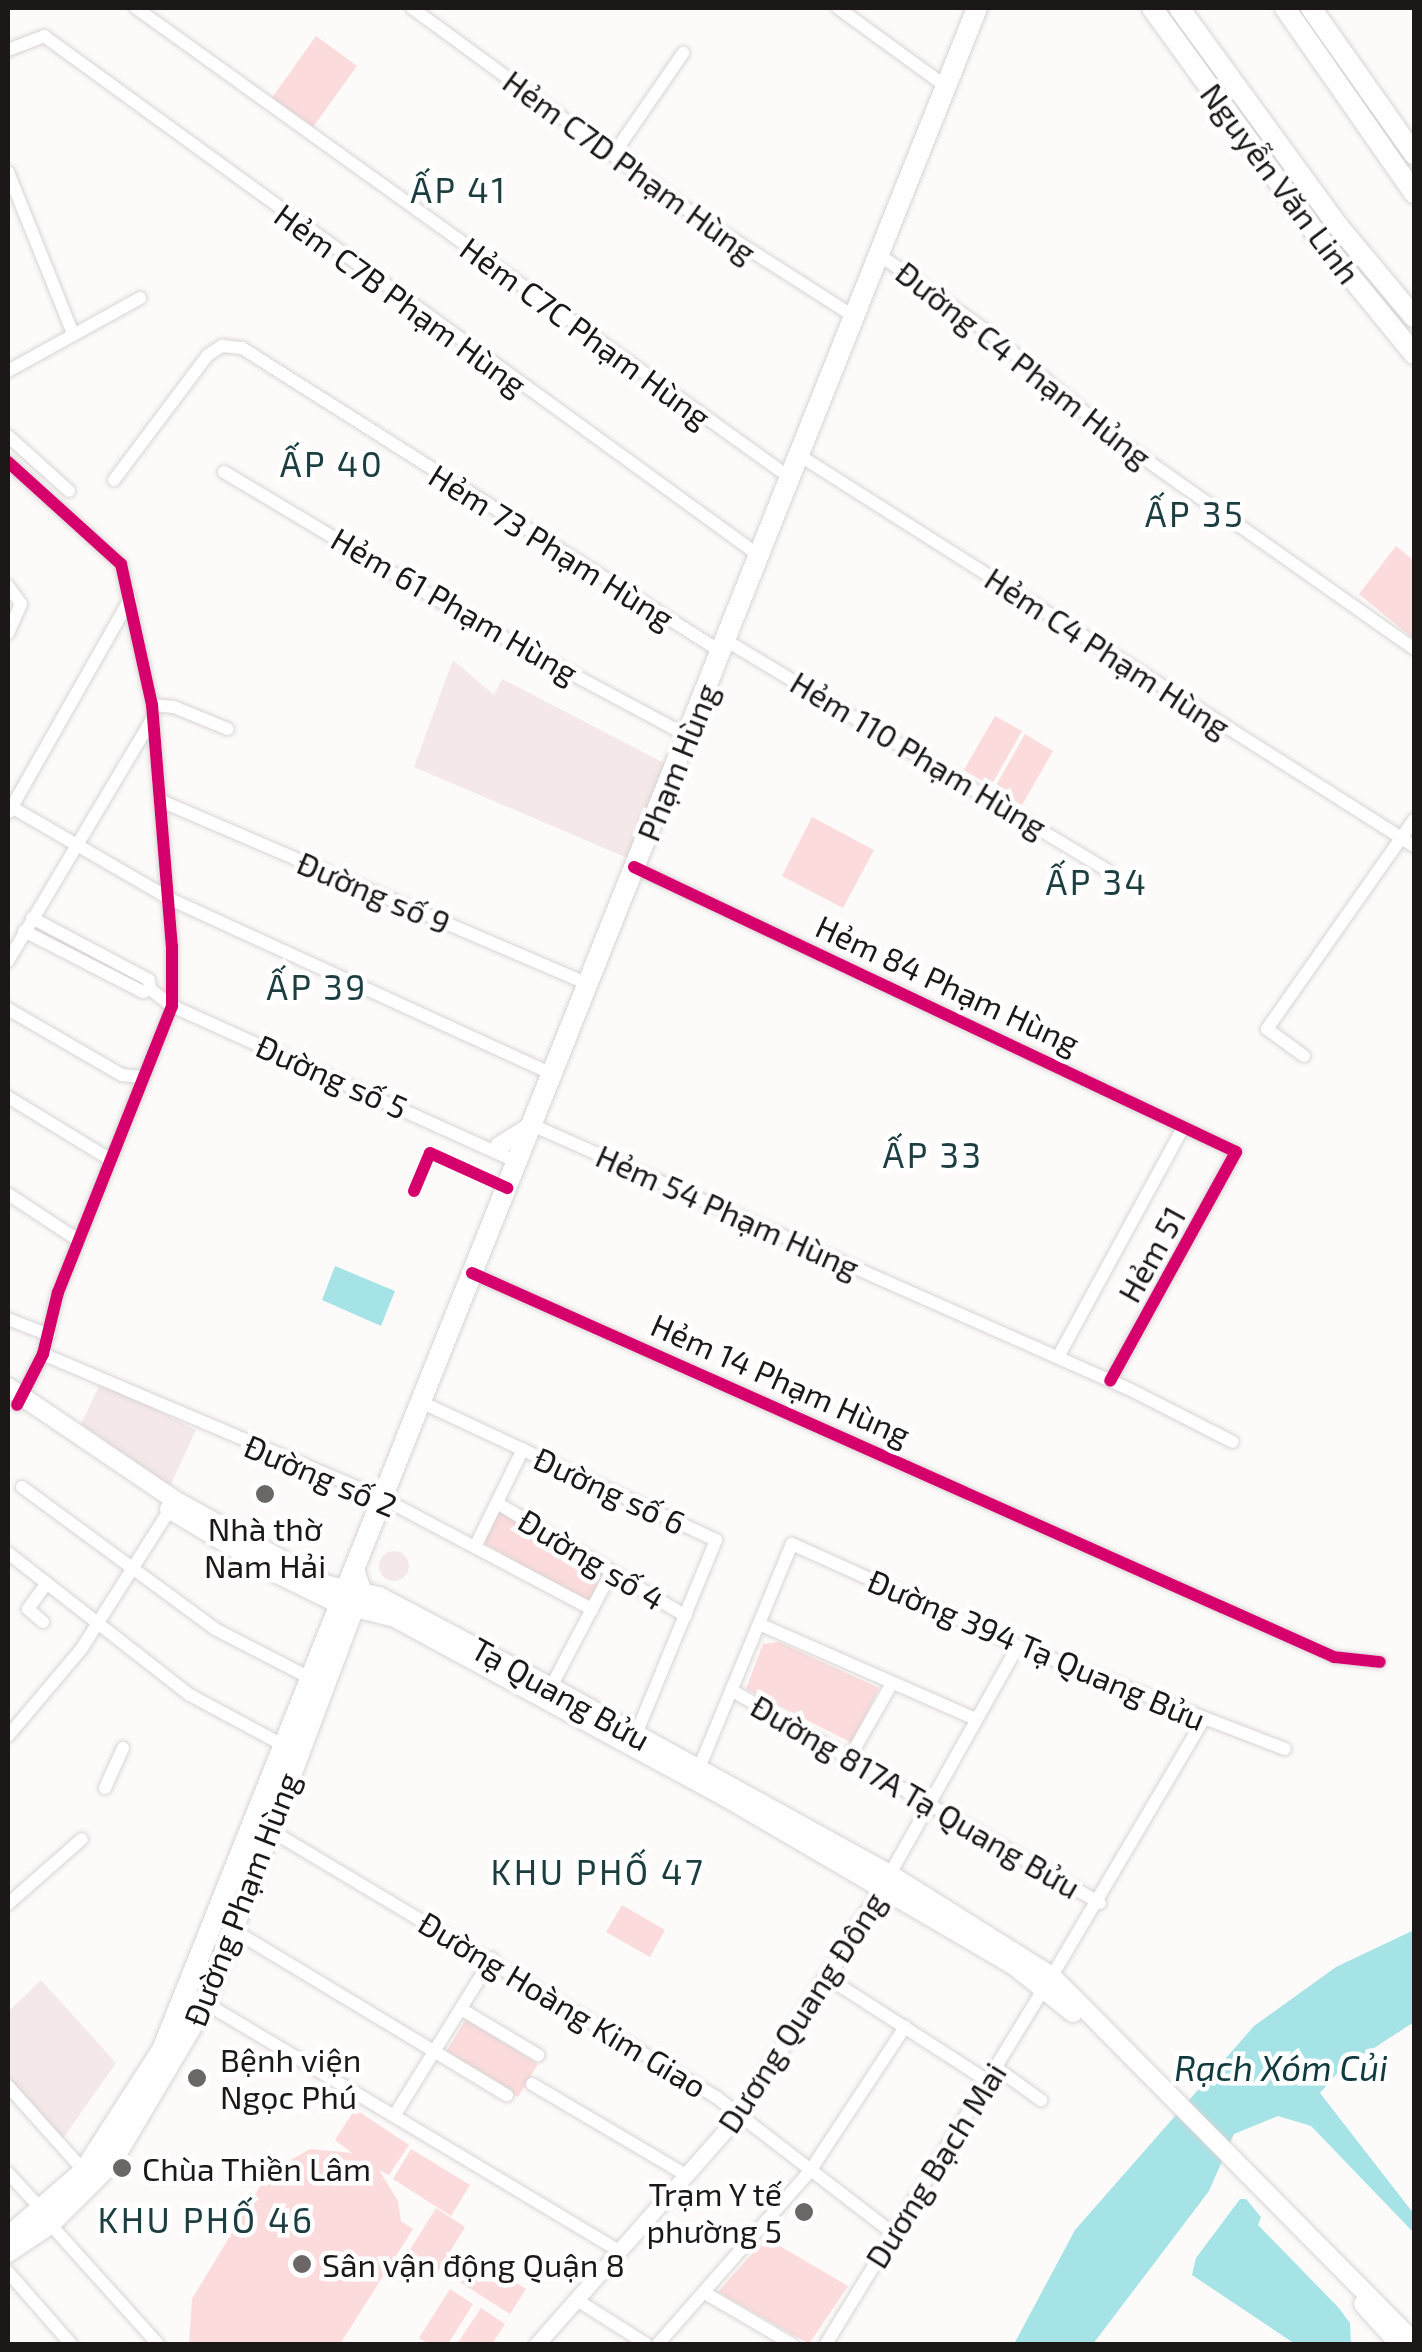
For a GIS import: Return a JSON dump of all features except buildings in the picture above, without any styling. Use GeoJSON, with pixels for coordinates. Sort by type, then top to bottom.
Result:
{"type":"FeatureCollection","features":[{"type":"Feature","properties":{"kind":"main road","name":"Phạm Hùng"},"geometry":{"type":"LineString","coordinates":[[349,1592],[382,1498],[793,480],[853,316],[976,8]]}},
{"type":"Feature","properties":{"kind":"main road","name":"Nguyễn Văn Linh"},"geometry":{"type":"LineString","coordinates":[[1152,8],[1284,192],[1414,354]]}},
{"type":"Feature","properties":{"kind":"main road","name":"Nguyễn Văn Linh"},"geometry":{"type":"LineString","coordinates":[[1179,8],[1338,226],[1414,317]]}},
{"type":"Feature","properties":{"kind":"main road"},"geometry":{"type":"LineString","coordinates":[[1285,8],[1414,192]]}},
{"type":"Feature","properties":{"kind":"main road"},"geometry":{"type":"LineString","coordinates":[[1311,8],[1414,154]]}},
{"type":"Feature","properties":{"kind":"main road"},"geometry":{"type":"LineString","coordinates":[[1330,74],[1348,60]]}},
{"type":"Feature","properties":{"kind":"main road"},"geometry":{"type":"LineString","coordinates":[[508,1188],[496,1148],[532,1125]]}},
{"type":"Feature","properties":{"kind":"main road","name":"Tạ Quang Bửu"},"geometry":{"type":"LineString","coordinates":[[14,1397],[173,1505],[636,1734],[696,1774]]}},
{"type":"Feature","properties":{"kind":"main road","name":"Đường Phạm Hùng"},"geometry":{"type":"LineString","coordinates":[[8,2237],[46,2217],[84,2171],[162,2050],[308,1678],[349,1592]]}},
{"type":"Feature","properties":{"kind":"main road","name":"Đường Phạm Hùng"},"geometry":{"type":"LineString","coordinates":[[8,2252],[111,2163],[206,2004],[270,1830],[349,1592]]}},
{"type":"Feature","properties":{"kind":"main road","name":"Tạ Quang Bửu"},"geometry":{"type":"LineString","coordinates":[[548,1692],[886,1882],[1048,1981],[1409,2341]]}},
{"type":"Feature","properties":{"kind":"street","name":"Hẻm C7C Phạm Hùng"},"geometry":{"type":"LineString","coordinates":[[136,8],[793,480]]}},
{"type":"Feature","properties":{"kind":"street","name":"Hẻm C7D Phạm Hùng"},"geometry":{"type":"LineString","coordinates":[[412,8],[757,258],[853,316]]}},
{"type":"Feature","properties":{"kind":"street"},"geometry":{"type":"LineString","coordinates":[[838,8],[944,85]]}},
{"type":"Feature","properties":{"kind":"street","name":"Hẻm C7B Phạm Hùng"},"geometry":{"type":"LineString","coordinates":[[8,50],[44,36],[761,558]]}},
{"type":"Feature","properties":{"kind":"street"},"geometry":{"type":"LineString","coordinates":[[613,154],[682,52]]}},
{"type":"Feature","properties":{"kind":"street"},"geometry":{"type":"LineString","coordinates":[[8,172],[73,334]]}},
{"type":"Feature","properties":{"kind":"street","name":"Đường C4 Phạm Hủng"},"geometry":{"type":"LineString","coordinates":[[878,253],[980,325],[1118,440],[1414,649]]}},
{"type":"Feature","properties":{"kind":"street"},"geometry":{"type":"LineString","coordinates":[[8,369],[140,298]]}},
{"type":"Feature","properties":{"kind":"street","name":"Hẻm 73 Phạm Hùng"},"geometry":{"type":"LineString","coordinates":[[114,480],[208,355],[222,346],[242,348],[725,647]]}},
{"type":"Feature","properties":{"kind":"street"},"geometry":{"type":"LineString","coordinates":[[8,436],[69,491]]}},
{"type":"Feature","properties":{"kind":"street","name":"Hẻm C4 Phạm Hùng"},"geometry":{"type":"LineString","coordinates":[[802,457],[1414,846]]}},
{"type":"Feature","properties":{"kind":"street"},"geometry":{"type":"LineString","coordinates":[[8,462],[122,564],[152,712],[170,898],[172,1006],[78,1240],[43,1354],[14,1397]]}},
{"type":"Feature","properties":{"kind":"street","name":"Hẻm 61 Phạm Hùng"},"geometry":{"type":"LineString","coordinates":[[224,472],[471,620],[688,736]]}},
{"type":"Feature","properties":{"kind":"street"},"geometry":{"type":"LineString","coordinates":[[8,586],[21,604],[8,633]]}},
{"type":"Feature","properties":{"kind":"street"},"geometry":{"type":"LineString","coordinates":[[131,598],[9,809],[170,898],[552,1074]]}},
{"type":"Feature","properties":{"kind":"street","name":"Hẻm 110 Phạm Hùng"},"geometry":{"type":"LineString","coordinates":[[725,647],[1109,871]]}},
{"type":"Feature","properties":{"kind":"street"},"geometry":{"type":"LineString","coordinates":[[8,961],[152,712],[174,706],[228,728]]}},
{"type":"Feature","properties":{"kind":"street","name":"Đường số 9"},"geometry":{"type":"LineString","coordinates":[[161,801],[588,984]]}},
{"type":"Feature","properties":{"kind":"street"},"geometry":{"type":"LineString","coordinates":[[1304,1056],[1268,1029],[1414,820]]}},
{"type":"Feature","properties":{"kind":"street","name":"Hẻm 84 Phạm Hùng"},"geometry":{"type":"LineString","coordinates":[[634,868],[1236,1152]]}},
{"type":"Feature","properties":{"kind":"street","name":"Đường số 5"},"geometry":{"type":"LineString","coordinates":[[32,918],[149,980],[150,989],[172,1006],[520,1156]]}},
{"type":"Feature","properties":{"kind":"street"},"geometry":{"type":"LineString","coordinates":[[24,931],[144,992],[150,989]]}},
{"type":"Feature","properties":{"kind":"street"},"geometry":{"type":"LineString","coordinates":[[8,1009],[122,1076],[141,1077]]}},
{"type":"Feature","properties":{"kind":"street"},"geometry":{"type":"LineString","coordinates":[[8,1097],[110,1159]]}},
{"type":"Feature","properties":{"kind":"street","name":"Hẻm 54 Phạm Hùng"},"geometry":{"type":"LineString","coordinates":[[532,1125],[1058,1357],[1233,1442]]}},
{"type":"Feature","properties":{"kind":"street"},"geometry":{"type":"LineString","coordinates":[[1058,1357],[1182,1128]]}},
{"type":"Feature","properties":{"kind":"street","name":"Hẻm 51"},"geometry":{"type":"LineString","coordinates":[[1110,1381],[1236,1152]]}},
{"type":"Feature","properties":{"kind":"street"},"geometry":{"type":"LineString","coordinates":[[8,1194],[78,1240]]}},
{"type":"Feature","properties":{"kind":"street","name":"Hẻm 14 Phạm Hùng"},"geometry":{"type":"LineString","coordinates":[[472,1273],[1334,1656],[1380,1662]]}},
{"type":"Feature","properties":{"kind":"street"},"geometry":{"type":"LineString","coordinates":[[8,1318],[48,1334]]}},
{"type":"Feature","properties":{"kind":"street","name":"Đường số 2"},"geometry":{"type":"LineString","coordinates":[[43,1354],[382,1498],[592,1609]]}},
{"type":"Feature","properties":{"kind":"street","name":"Đường số 6"},"geometry":{"type":"LineString","coordinates":[[421,1402],[716,1540],[636,1734]]}},
{"type":"Feature","properties":{"kind":"street"},"geometry":{"type":"LineString","coordinates":[[475,1547],[523,1449]]}},
{"type":"Feature","properties":{"kind":"street"},"geometry":{"type":"LineString","coordinates":[[22,1487],[250,1652],[308,1678]]}},
{"type":"Feature","properties":{"kind":"street","name":"Đường số 4"},"geometry":{"type":"LineString","coordinates":[[497,1503],[686,1616]]}},
{"type":"Feature","properties":{"kind":"street"},"geometry":{"type":"LineString","coordinates":[[8,1736],[99,1623],[173,1505]]}},
{"type":"Feature","properties":{"kind":"street","name":"Đường 394 Tạ Quang Bửu"},"geometry":{"type":"LineString","coordinates":[[758,1624],[792,1544],[1018,1646],[1203,1721],[1285,1749]]}},
{"type":"Feature","properties":{"kind":"street"},"geometry":{"type":"LineString","coordinates":[[8,1553],[190,1694],[283,1745]]}},
{"type":"Feature","properties":{"kind":"street"},"geometry":{"type":"LineString","coordinates":[[548,1692],[612,1572]]}},
{"type":"Feature","properties":{"kind":"street"},"geometry":{"type":"LineString","coordinates":[[43,1622],[28,1609],[47,1583]]}},
{"type":"Feature","properties":{"kind":"street"},"geometry":{"type":"LineString","coordinates":[[696,1774],[758,1624],[975,1719]]}},
{"type":"Feature","properties":{"kind":"street","name":"Dương Quang Đông"},"geometry":{"type":"LineString","coordinates":[[538,2344],[738,2116],[886,1882],[1018,1646]]}},
{"type":"Feature","properties":{"kind":"street"},"geometry":{"type":"LineString","coordinates":[[851,1755],[892,1683]]}},
{"type":"Feature","properties":{"kind":"street","name":"Đường 817A Tạ Quang Bửu"},"geometry":{"type":"LineString","coordinates":[[731,1690],[851,1755],[1100,1902]]}},
{"type":"Feature","properties":{"kind":"street","name":"Dương Bạch Mai"},"geometry":{"type":"LineString","coordinates":[[826,2344],[891,2232],[1100,1902],[1203,1721]]}},
{"type":"Feature","properties":{"kind":"street"},"geometry":{"type":"LineString","coordinates":[[105,1788],[123,1748]]}},
{"type":"Feature","properties":{"kind":"street","name":"Đường Hoàng Kim Giao"},"geometry":{"type":"LineString","coordinates":[[270,1830],[492,1958],[738,2116],[891,2232]]}},
{"type":"Feature","properties":{"kind":"street"},"geometry":{"type":"LineString","coordinates":[[8,1904],[82,1839]]}},
{"type":"Feature","properties":{"kind":"street"},"geometry":{"type":"LineString","coordinates":[[233,1930],[436,2049],[506,2095]]}},
{"type":"Feature","properties":{"kind":"street"},"geometry":{"type":"LineString","coordinates":[[396,2113],[492,1958]]}},
{"type":"Feature","properties":{"kind":"street"},"geometry":{"type":"LineString","coordinates":[[828,1978],[986,2080]]}},
{"type":"Feature","properties":{"kind":"street"},"geometry":{"type":"LineString","coordinates":[[186,1992],[396,2113],[619,2251]]}},
{"type":"Feature","properties":{"kind":"street"},"geometry":{"type":"LineString","coordinates":[[460,2009],[538,2055]]}},
{"type":"Feature","properties":{"kind":"street"},"geometry":{"type":"LineString","coordinates":[[658,2344],[810,2171],[905,2027]]}},
{"type":"Feature","properties":{"kind":"street"},"geometry":{"type":"LineString","coordinates":[[995,2067],[1041,2100]]}},
{"type":"Feature","properties":{"kind":"street"},"geometry":{"type":"LineString","coordinates":[[532,2084],[686,2175]]}},
{"type":"Feature","properties":{"kind":"street"},"geometry":{"type":"LineString","coordinates":[[8,2086],[84,2171]]}},
{"type":"Feature","properties":{"kind":"street"},"geometry":{"type":"LineString","coordinates":[[8,2173],[158,2344]]}},
{"type":"Feature","properties":{"kind":"street"},"geometry":{"type":"LineString","coordinates":[[8,2272],[71,2344]]}},
{"type":"Feature","properties":{"kind":"street"},"geometry":{"type":"LineString","coordinates":[[705,2292],[792,2344]]}},
{"type":"Feature","properties":{"kind":"street"},"geometry":{"type":"LineString","coordinates":[[577,2300],[646,2344]]}},
{"type":"Feature","properties":{"kind":"shaded area"},"geometry":{"type":"Polygon","coordinates":[[[316,36],[357,66],[313,127],[272,98],[316,36]]]}},
{"type":"Feature","properties":{"kind":"shaded area"},"geometry":{"type":"Polygon","coordinates":[[[1396,546],[1414,561],[1414,639],[1359,594],[1396,546]]]}},
{"type":"Feature","properties":{"kind":"shaded area"},"geometry":{"type":"Polygon","coordinates":[[[453,660],[494,695],[502,679],[668,765],[632,860],[414,767],[453,660]]]}},
{"type":"Feature","properties":{"kind":"shaded area"},"geometry":{"type":"Polygon","coordinates":[[[995,716],[1022,731],[991,786],[964,770],[995,716]]]}},
{"type":"Feature","properties":{"kind":"shaded area"},"geometry":{"type":"Polygon","coordinates":[[[1025,734],[1053,751],[1022,805],[994,789],[1025,734]]]}},
{"type":"Feature","properties":{"kind":"shaded area"},"geometry":{"type":"Polygon","coordinates":[[[812,817],[874,850],[843,908],[782,876],[812,817]]]}},
{"type":"Feature","properties":{"kind":"shaded area"},"geometry":{"type":"Polygon","coordinates":[[[101,1382],[196,1430],[169,1488],[81,1424],[101,1382]]]}},
{"type":"Feature","properties":{"kind":"shaded area"},"geometry":{"type":"Polygon","coordinates":[[[495,1507],[609,1571],[593,1606],[482,1542],[495,1507]]]}},
{"type":"Feature","properties":{"kind":"shaded area"},"geometry":{"type":"Polygon","coordinates":[[[394,1551],[405,1555],[409,1566],[405,1577],[394,1581],[383,1577],[379,1566],[383,1555],[394,1551]]]}},
{"type":"Feature","properties":{"kind":"shaded area"},"geometry":{"type":"Polygon","coordinates":[[[779,1642],[879,1688],[852,1743],[746,1689],[763,1644],[779,1642]]]}},
{"type":"Feature","properties":{"kind":"shaded area"},"geometry":{"type":"Polygon","coordinates":[[[622,1905],[665,1930],[650,1957],[606,1932],[622,1905]]]}},
{"type":"Feature","properties":{"kind":"shaded area"},"geometry":{"type":"Polygon","coordinates":[[[41,1980],[116,2063],[61,2141],[8,2082],[8,2012],[41,1980]]]}},
{"type":"Feature","properties":{"kind":"shaded area"},"geometry":{"type":"Polygon","coordinates":[[[466,2019],[538,2064],[518,2097],[446,2052],[466,2019]]]}},
{"type":"Feature","properties":{"kind":"shaded area","name":"Sân vận động Quận 8"},"geometry":{"type":"Polygon","coordinates":[[[355,2109],[409,2145],[389,2175],[379,2170],[398,2201],[401,2221],[413,2229],[340,2344],[189,2344],[192,2299],[268,2173],[310,2149],[352,2153],[335,2140],[355,2109]]]}},
{"type":"Feature","properties":{"kind":"shaded area"},"geometry":{"type":"Polygon","coordinates":[[[411,2149],[470,2185],[451,2216],[393,2179],[411,2149]]]}},
{"type":"Feature","properties":{"kind":"shaded area"},"geometry":{"type":"Polygon","coordinates":[[[436,2208],[465,2227],[431,2283],[401,2264],[436,2208]]]}},
{"type":"Feature","properties":{"kind":"shaded area"},"geometry":{"type":"Polygon","coordinates":[[[766,2238],[848,2286],[809,2344],[718,2292],[766,2238]]]}},
{"type":"Feature","properties":{"kind":"shaded area"},"geometry":{"type":"Polygon","coordinates":[[[471,2254],[526,2289],[510,2314],[455,2279],[471,2254]]]}},
{"type":"Feature","properties":{"kind":"shaded area"},"geometry":{"type":"Polygon","coordinates":[[[450,2289],[473,2304],[448,2344],[429,2344],[419,2338],[450,2289]]]}},
{"type":"Feature","properties":{"kind":"shaded area"},"geometry":{"type":"Polygon","coordinates":[[[481,2308],[505,2324],[492,2344],[457,2344],[481,2308]]]}},
{"type":"Feature","properties":{"kind":"water"},"geometry":{"type":"Polygon","coordinates":[[[335,1266],[395,1291],[381,1326],[322,1300],[335,1266]]]}},
{"type":"Feature","properties":{"kind":"water","name":"Rạch Xóm Củi"},"geometry":{"type":"Polygon","coordinates":[[[1414,1930],[1414,2022],[1339,2071],[1320,2093],[1414,2214],[1414,2233],[1311,2126],[1278,2116],[1234,2134],[1209,2191],[1093,2344],[1014,2344],[1075,2230],[1254,2026],[1336,1967],[1414,1930]]]}},
{"type":"Feature","properties":{"kind":"water"},"geometry":{"type":"Polygon","coordinates":[[[1240,2199],[1246,2199],[1261,2217],[1258,2225],[1338,2307],[1350,2323],[1351,2344],[1295,2344],[1192,2275],[1196,2258],[1240,2199]]]}},
{"type":"Feature","properties":{"kind":"cycle path"},"geometry":{"type":"LineString","coordinates":[[8,462],[121,564],[152,705],[172,946],[172,1006],[58,1292],[43,1354],[17,1405]]}},
{"type":"Feature","properties":{"kind":"cycle path"},"geometry":{"type":"LineString","coordinates":[[634,867],[1236,1152],[1110,1381]]}},
{"type":"Feature","properties":{"kind":"cycle path"},"geometry":{"type":"LineString","coordinates":[[414,1191],[430,1153],[507,1188]]}},
{"type":"Feature","properties":{"kind":"cycle path"},"geometry":{"type":"LineString","coordinates":[[472,1273],[1334,1657],[1380,1662]]}},
{"type":"Feature","properties":{"kind":"place","name":"Nhà thờ Nam Hải"},"geometry":{"type":"Point","coordinates":[265,1494]}},
{"type":"Feature","properties":{"kind":"place","name":"Bệnh viện Ngọc Phú"},"geometry":{"type":"Point","coordinates":[197,2078]}},
{"type":"Feature","properties":{"kind":"place","name":"Chùa Thiền Lâm"},"geometry":{"type":"Point","coordinates":[122,2168]}},
{"type":"Feature","properties":{"kind":"place","name":"Trạm Y tế phường 5"},"geometry":{"type":"Point","coordinates":[804,2212]}},
{"type":"Feature","properties":{"kind":"place","name":"Sân vận động Quận 8"},"geometry":{"type":"Point","coordinates":[302,2264]}},
{"type":"Feature","properties":{"kind":"district","name":"ẤP 41"},"geometry":{"type":"Point","coordinates":[459,189]}},
{"type":"Feature","properties":{"kind":"district","name":"ẤP 40"},"geometry":{"type":"Point","coordinates":[332,463]}},
{"type":"Feature","properties":{"kind":"district","name":"ẤP 35"},"geometry":{"type":"Point","coordinates":[1195,513]}},
{"type":"Feature","properties":{"kind":"district","name":"ẤP 34"},"geometry":{"type":"Point","coordinates":[1097,881]}},
{"type":"Feature","properties":{"kind":"district","name":"ẤP 39"},"geometry":{"type":"Point","coordinates":[317,986]}},
{"type":"Feature","properties":{"kind":"district","name":"ẤP 33"},"geometry":{"type":"Point","coordinates":[933,1154]}},
{"type":"Feature","properties":{"kind":"district","name":"KHU PHỐ 47"},"geometry":{"type":"Point","coordinates":[598,1871]}},
{"type":"Feature","properties":{"kind":"district","name":"KHU PHỐ 46"},"geometry":{"type":"Point","coordinates":[206,2219]}}]}
